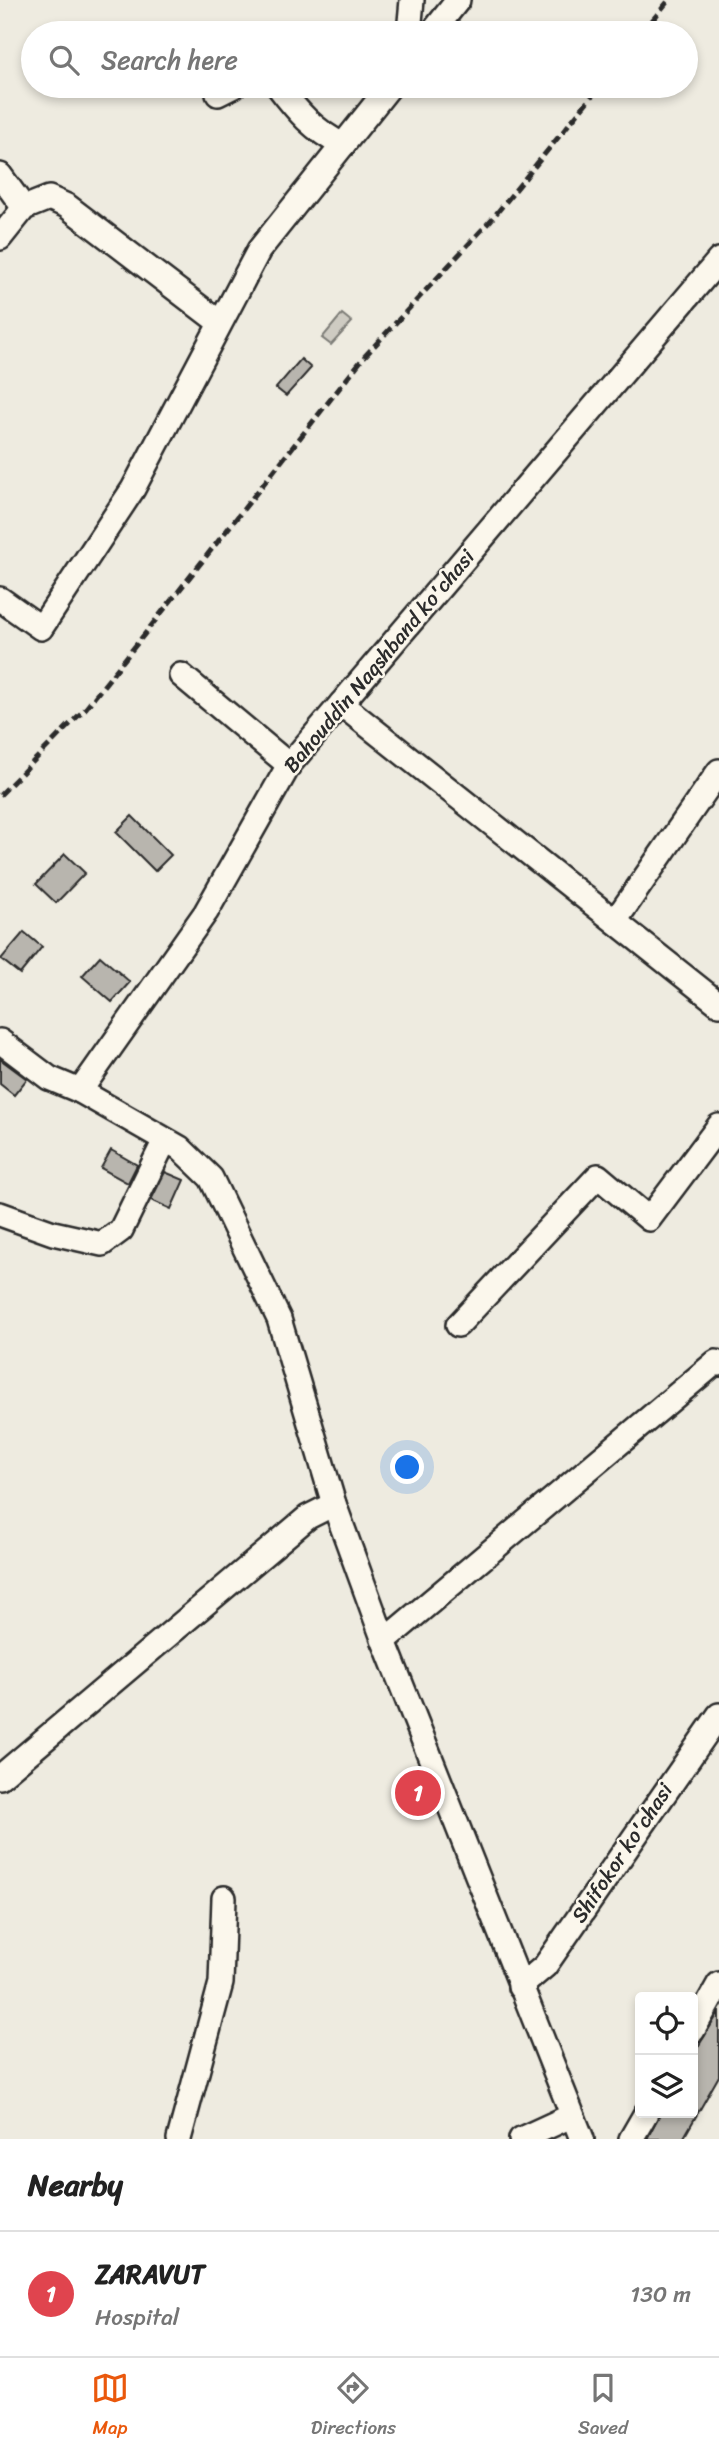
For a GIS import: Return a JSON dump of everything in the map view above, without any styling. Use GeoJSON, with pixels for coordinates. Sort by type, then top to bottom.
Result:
{"type":"FeatureCollection","features":[{"type":"Feature","properties":{"kind":"street"},"geometry":{"type":"LineString","coordinates":[[410,21],[412,0]]}},
{"type":"Feature","properties":{"kind":"street"},"geometry":{"type":"LineString","coordinates":[[441,21],[458,0]]}},
{"type":"Feature","properties":{"kind":"street"},"geometry":{"type":"LineString","coordinates":[[288,98],[303,117],[325,136],[343,145]]}},
{"type":"Feature","properties":{"kind":"street"},"geometry":{"type":"LineString","coordinates":[[0,599],[41,628],[134,489],[259,250],[380,98]]}},
{"type":"Feature","properties":{"kind":"street"},"geometry":{"type":"LineString","coordinates":[[0,174],[24,208]]}},
{"type":"Feature","properties":{"kind":"street"},"geometry":{"type":"LineString","coordinates":[[0,238],[24,208],[50,198],[67,206],[219,322]]}},
{"type":"Feature","properties":{"kind":"street","name":"Bahouddin Naqshband ko'chasi"},"geometry":{"type":"LineString","coordinates":[[80,1091],[206,912],[289,765],[719,260]]}},
{"type":"Feature","properties":{"kind":"street"},"geometry":{"type":"LineString","coordinates":[[181,675],[289,765]]}},
{"type":"Feature","properties":{"kind":"street"},"geometry":{"type":"LineString","coordinates":[[341,704],[719,1004]]}},
{"type":"Feature","properties":{"kind":"street"},"geometry":{"type":"LineString","coordinates":[[615,921],[719,771]]}},
{"type":"Feature","properties":{"kind":"street"},"geometry":{"type":"LineString","coordinates":[[0,1041],[49,1078],[80,1091],[180,1148],[211,1178],[279,1320],[334,1504],[384,1641],[582,2139]]}},
{"type":"Feature","properties":{"kind":"street"},"geometry":{"type":"LineString","coordinates":[[458,1325],[598,1176],[649,1219],[719,1126]]}},
{"type":"Feature","properties":{"kind":"street"},"geometry":{"type":"LineString","coordinates":[[0,1214],[53,1233],[102,1244],[121,1230],[164,1140]]}},
{"type":"Feature","properties":{"kind":"street"},"geometry":{"type":"LineString","coordinates":[[384,1641],[716,1363],[719,1364]]}},
{"type":"Feature","properties":{"kind":"street"},"geometry":{"type":"LineString","coordinates":[[0,1777],[308,1517],[334,1504]]}},
{"type":"Feature","properties":{"kind":"street","name":"Shifokor ko'chasi"},"geometry":{"type":"LineString","coordinates":[[520,1987],[545,1966],[719,1715]]}},
{"type":"Feature","properties":{"kind":"street"},"geometry":{"type":"LineString","coordinates":[[179,2139],[221,1983],[224,1898]]}},
{"type":"Feature","properties":{"kind":"street"},"geometry":{"type":"LineString","coordinates":[[698,2021],[719,1984]]}},
{"type":"Feature","properties":{"kind":"street"},"geometry":{"type":"LineString","coordinates":[[521,2139],[571,2116]]}},
{"type":"Feature","properties":{"kind":"street"},"geometry":{"type":"LineString","coordinates":[[631,2139],[643,2118]]}},
{"type":"Feature","properties":{"kind":"shaded area"},"geometry":{"type":"Polygon","coordinates":[[[342,314],[352,322],[331,345],[322,338],[342,314]]]}},
{"type":"Feature","properties":{"kind":"building"},"geometry":{"type":"Polygon","coordinates":[[[301,359],[311,368],[286,396],[276,388],[301,359]]]}},
{"type":"Feature","properties":{"kind":"building"},"geometry":{"type":"Polygon","coordinates":[[[132,816],[171,855],[155,871],[116,832],[132,816]]]}},
{"type":"Feature","properties":{"kind":"building"},"geometry":{"type":"Polygon","coordinates":[[[65,854],[85,873],[56,903],[36,884],[65,854]]]}},
{"type":"Feature","properties":{"kind":"building"},"geometry":{"type":"Polygon","coordinates":[[[24,932],[42,947],[20,974],[1,959],[24,932]]]}},
{"type":"Feature","properties":{"kind":"building"},"geometry":{"type":"Polygon","coordinates":[[[100,956],[130,982],[112,1002],[82,976],[100,956]]]}},
{"type":"Feature","properties":{"kind":"building"},"geometry":{"type":"Polygon","coordinates":[[[0,1059],[27,1079],[14,1095],[0,1084],[0,1059]]]}},
{"type":"Feature","properties":{"kind":"building"},"geometry":{"type":"Polygon","coordinates":[[[111,1150],[137,1165],[128,1183],[101,1168],[111,1150]]]}},
{"type":"Feature","properties":{"kind":"building"},"geometry":{"type":"Polygon","coordinates":[[[165,1172],[184,1180],[171,1209],[151,1200],[165,1172]]]}},
{"type":"Feature","properties":{"kind":"building"},"geometry":{"type":"Polygon","coordinates":[[[719,2012],[719,2076],[698,2113],[698,2055],[698,2047],[719,2012]]]}},
{"type":"Feature","properties":{"kind":"building"},"geometry":{"type":"Polygon","coordinates":[[[658,2118],[695,2118],[683,2139],[647,2139],[658,2118]]]}},
{"type":"Feature","properties":{"kind":"railway"},"geometry":{"type":"LineString","coordinates":[[652,21],[669,0]]}},
{"type":"Feature","properties":{"kind":"railway"},"geometry":{"type":"LineString","coordinates":[[0,795],[86,708],[364,357],[491,220],[590,98]]}},
{"type":"Feature","properties":{"kind":"place","name":"ZARAVUT"},"geometry":{"type":"Point","coordinates":[418,1793]}}]}
